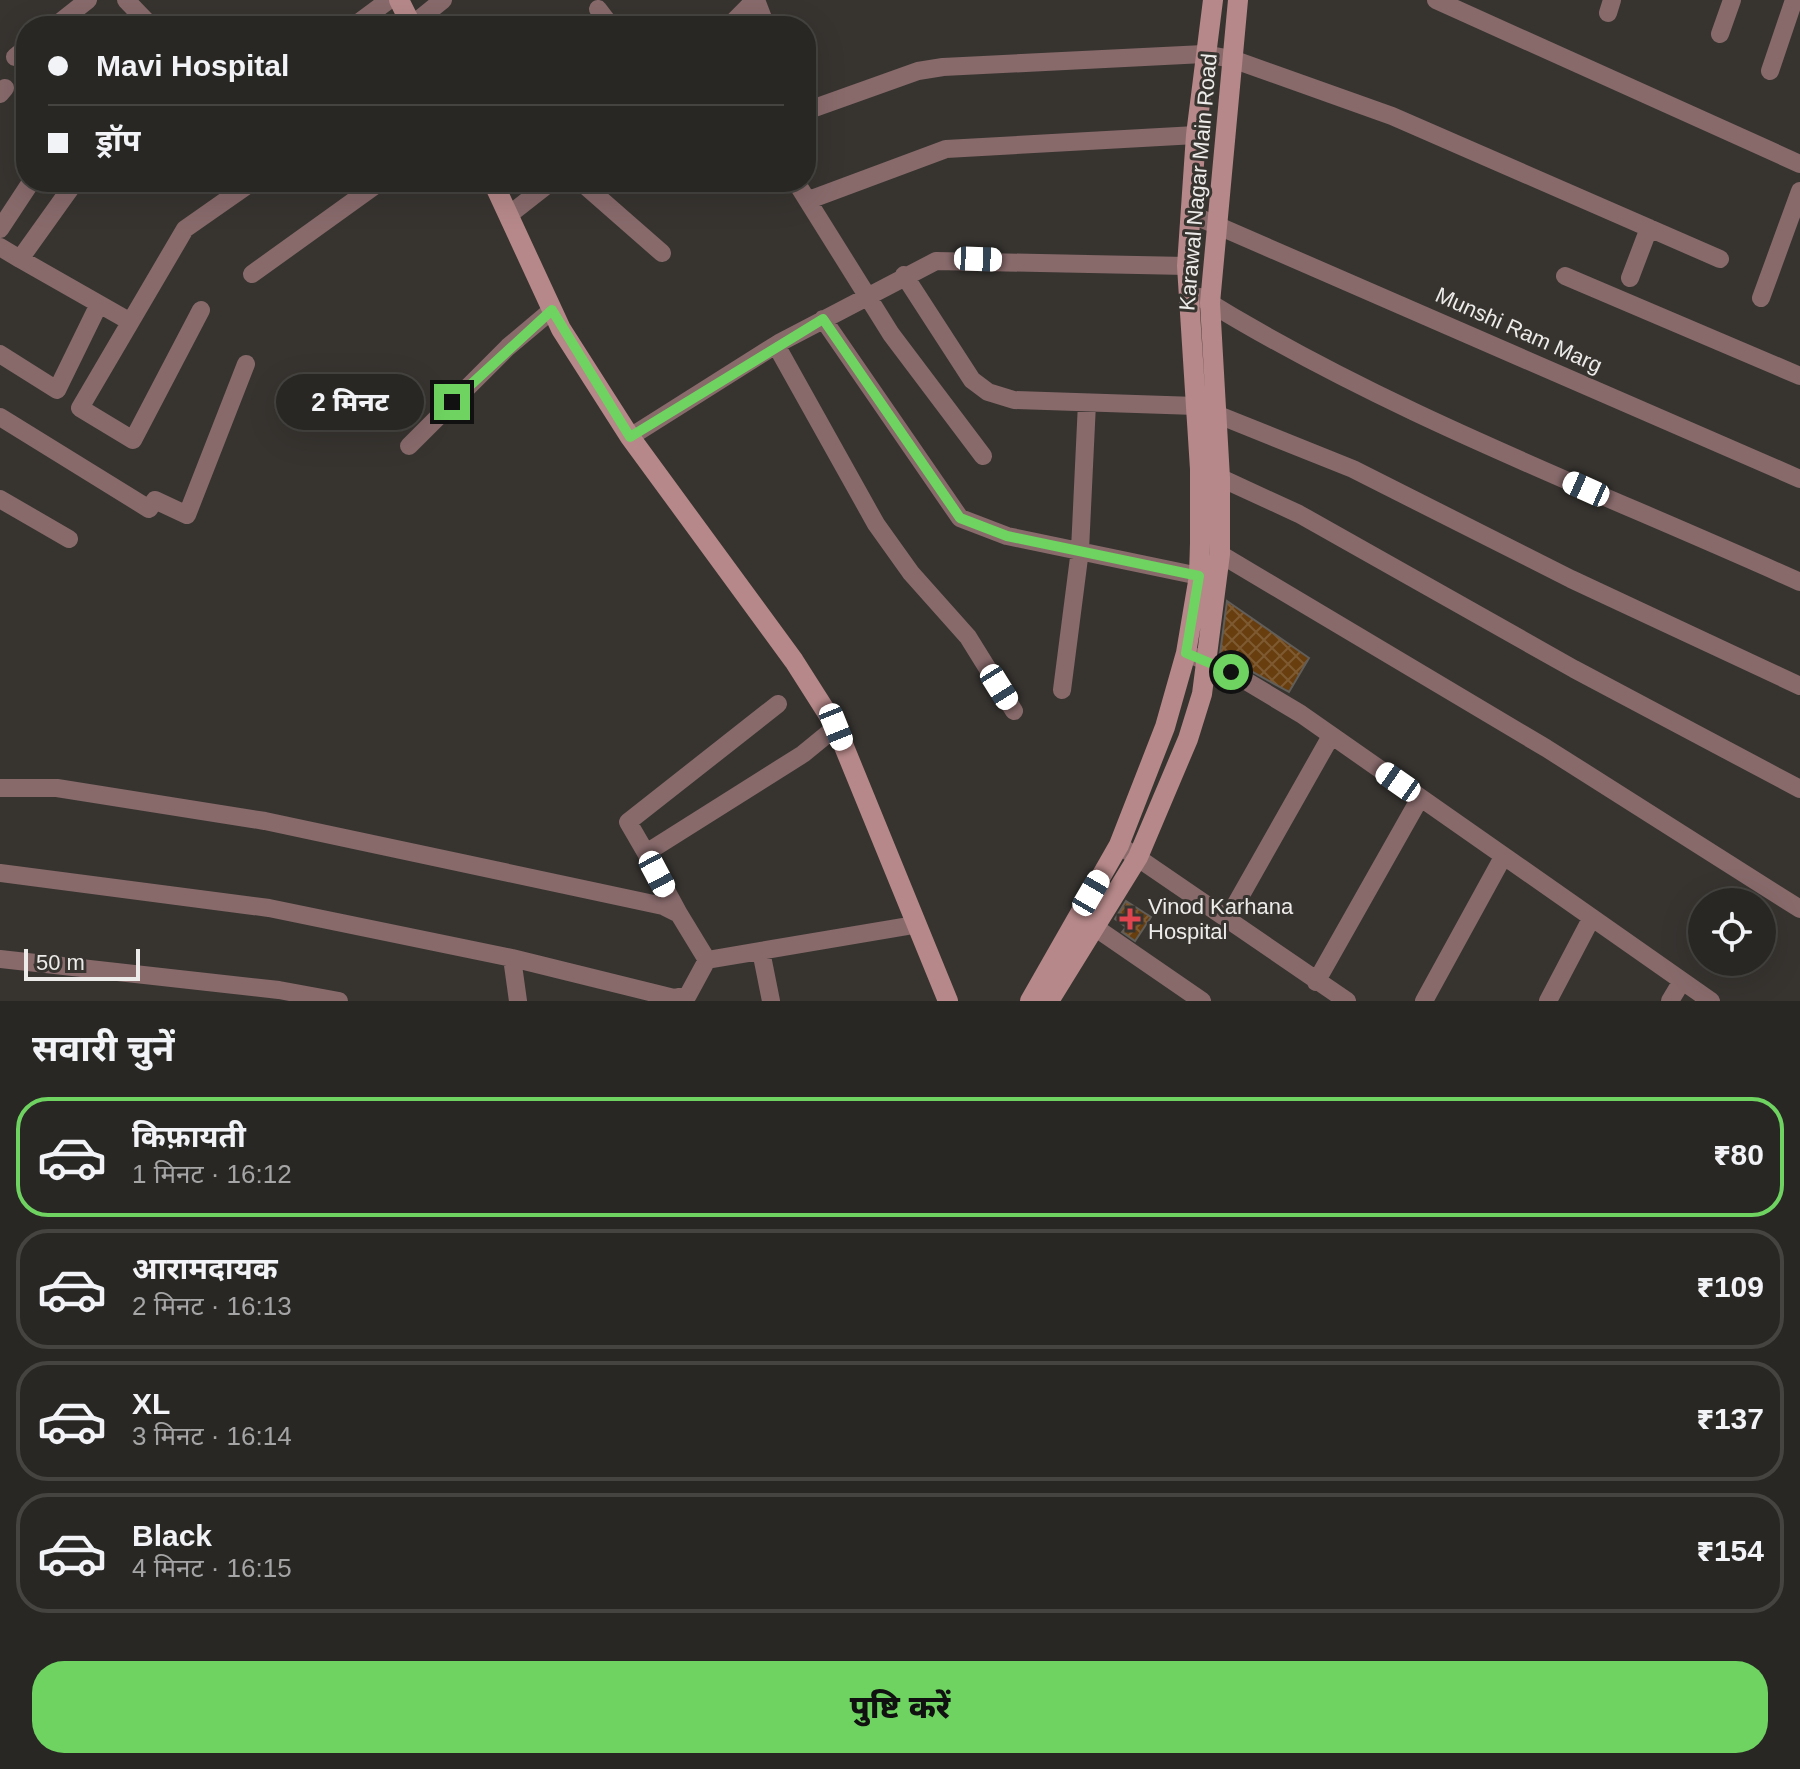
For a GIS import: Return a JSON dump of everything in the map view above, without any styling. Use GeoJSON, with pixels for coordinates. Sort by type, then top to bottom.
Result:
{"type":"FeatureCollection","features":[{"type":"Feature","properties":{"kind":"street"},"geometry":{"type":"LineString","coordinates":[[68,16],[88,0]]}},
{"type":"Feature","properties":{"kind":"street"},"geometry":{"type":"LineString","coordinates":[[126,0],[141,16]]}},
{"type":"Feature","properties":{"kind":"street"},"geometry":{"type":"LineString","coordinates":[[367,16],[389,0]]}},
{"type":"Feature","properties":{"kind":"street"},"geometry":{"type":"LineString","coordinates":[[424,16],[443,0]]}},
{"type":"Feature","properties":{"kind":"street"},"geometry":{"type":"LineString","coordinates":[[739,16],[756,0]]}},
{"type":"Feature","properties":{"kind":"street","name":"Karawal Nagar Main Road"},"geometry":{"type":"LineString","coordinates":[[1049,1001],[1138,857],[1188,739],[1202,694],[1207,661],[1210,552],[1220,478],[1205,410],[1187,266],[1193,215],[1196,135],[1213,0]]}},
{"type":"Feature","properties":{"kind":"street","name":"Karawal Nagar Main Road"},"geometry":{"type":"LineString","coordinates":[[1030,1001],[1119,845],[1165,727],[1186,653],[1199,576],[1210,552],[1200,469],[1210,303],[1238,0]]}},
{"type":"Feature","properties":{"kind":"street"},"geometry":{"type":"LineString","coordinates":[[1436,0],[1800,164]]}},
{"type":"Feature","properties":{"kind":"street"},"geometry":{"type":"LineString","coordinates":[[1720,34],[1732,0]]}},
{"type":"Feature","properties":{"kind":"street"},"geometry":{"type":"LineString","coordinates":[[1770,71],[1794,0]]}},
{"type":"Feature","properties":{"kind":"street"},"geometry":{"type":"LineString","coordinates":[[598,9],[603,16]]}},
{"type":"Feature","properties":{"kind":"street"},"geometry":{"type":"LineString","coordinates":[[816,108],[930,68],[1204,54],[1232,59],[1392,116],[1720,259]]}},
{"type":"Feature","properties":{"kind":"street"},"geometry":{"type":"LineString","coordinates":[[809,200],[946,149],[1196,135]]}},
{"type":"Feature","properties":{"kind":"street"},"geometry":{"type":"LineString","coordinates":[[1761,298],[1800,191]]}},
{"type":"Feature","properties":{"kind":"street"},"geometry":{"type":"LineString","coordinates":[[0,229],[24,192]]}},
{"type":"Feature","properties":{"kind":"street"},"geometry":{"type":"LineString","coordinates":[[20,259],[68,192]]}},
{"type":"Feature","properties":{"kind":"street"},"geometry":{"type":"LineString","coordinates":[[201,310],[133,440],[80,408],[185,229],[238,192]]}},
{"type":"Feature","properties":{"kind":"street"},"geometry":{"type":"LineString","coordinates":[[252,274],[366,192]]}},
{"type":"Feature","properties":{"kind":"street"},"geometry":{"type":"LineString","coordinates":[[498,192],[552,310],[630,437],[794,661],[836,727],[914,925],[948,1001]]}},
{"type":"Feature","properties":{"kind":"street"},"geometry":{"type":"LineString","coordinates":[[509,215],[538,192]]}},
{"type":"Feature","properties":{"kind":"street"},"geometry":{"type":"LineString","coordinates":[[592,192],[662,253]]}},
{"type":"Feature","properties":{"kind":"street"},"geometry":{"type":"LineString","coordinates":[[803,192],[866,296],[983,456]]}},
{"type":"Feature","properties":{"kind":"street","name":"Munshi Ram Marg"},"geometry":{"type":"LineString","coordinates":[[1193,215],[1800,479]]}},
{"type":"Feature","properties":{"kind":"street"},"geometry":{"type":"LineString","coordinates":[[1630,278],[1649,228]]}},
{"type":"Feature","properties":{"kind":"street"},"geometry":{"type":"LineString","coordinates":[[0,247],[129,321]]}},
{"type":"Feature","properties":{"kind":"street"},"geometry":{"type":"LineString","coordinates":[[630,437],[776,345],[904,275],[936,261],[1187,266]]}},
{"type":"Feature","properties":{"kind":"street"},"geometry":{"type":"LineString","coordinates":[[904,275],[972,380],[988,392],[1014,400],[1205,410],[1353,469],[1571,579],[1800,686]]}},
{"type":"Feature","properties":{"kind":"street"},"geometry":{"type":"LineString","coordinates":[[1565,276],[1800,376]]}},
{"type":"Feature","properties":{"kind":"street"},"geometry":{"type":"LineString","coordinates":[[1188,289],[1278,345],[1500,451],[1800,582]]}},
{"type":"Feature","properties":{"kind":"street"},"geometry":{"type":"LineString","coordinates":[[0,354],[57,390],[99,304]]}},
{"type":"Feature","properties":{"kind":"street"},"geometry":{"type":"LineString","coordinates":[[409,446],[496,358],[552,310]]}},
{"type":"Feature","properties":{"kind":"street"},"geometry":{"type":"LineString","coordinates":[[823,319],[960,518],[1007,536],[1199,576]]}},
{"type":"Feature","properties":{"kind":"street"},"geometry":{"type":"LineString","coordinates":[[776,345],[876,524],[911,573],[968,637],[1014,711]]}},
{"type":"Feature","properties":{"kind":"street"},"geometry":{"type":"LineString","coordinates":[[0,417],[149,509],[155,500],[187,515],[246,364]]}},
{"type":"Feature","properties":{"kind":"street"},"geometry":{"type":"LineString","coordinates":[[1062,690],[1080,550],[1087,403]]}},
{"type":"Feature","properties":{"kind":"street"},"geometry":{"type":"LineString","coordinates":[[1200,469],[1299,514],[1574,669],[1800,789]]}},
{"type":"Feature","properties":{"kind":"street"},"geometry":{"type":"LineString","coordinates":[[0,499],[69,539]]}},
{"type":"Feature","properties":{"kind":"street"},"geometry":{"type":"LineString","coordinates":[[1210,552],[1494,716],[1800,909]]}},
{"type":"Feature","properties":{"kind":"street"},"geometry":{"type":"LineString","coordinates":[[1186,653],[1264,691],[1711,1001]]}},
{"type":"Feature","properties":{"kind":"street"},"geometry":{"type":"LineString","coordinates":[[707,960],[629,828],[631,820],[681,784],[778,704]]}},
{"type":"Feature","properties":{"kind":"street"},"geometry":{"type":"LineString","coordinates":[[646,853],[803,754],[836,727]]}},
{"type":"Feature","properties":{"kind":"street"},"geometry":{"type":"LineString","coordinates":[[1228,918],[1331,736]]}},
{"type":"Feature","properties":{"kind":"street"},"geometry":{"type":"LineString","coordinates":[[0,788],[57,788],[265,821],[663,906],[679,914]]}},
{"type":"Feature","properties":{"kind":"street"},"geometry":{"type":"LineString","coordinates":[[1316,982],[1420,798]]}},
{"type":"Feature","properties":{"kind":"street"},"geometry":{"type":"LineString","coordinates":[[1119,845],[1347,1001]]}},
{"type":"Feature","properties":{"kind":"street"},"geometry":{"type":"LineString","coordinates":[[1424,1001],[1503,857]]}},
{"type":"Feature","properties":{"kind":"street"},"geometry":{"type":"LineString","coordinates":[[0,873],[269,908],[512,958],[674,998],[688,995],[707,960]]}},
{"type":"Feature","properties":{"kind":"street"},"geometry":{"type":"LineString","coordinates":[[1548,1001],[1591,919]]}},
{"type":"Feature","properties":{"kind":"street"},"geometry":{"type":"LineString","coordinates":[[707,960],[914,925]]}},
{"type":"Feature","properties":{"kind":"street"},"geometry":{"type":"LineString","coordinates":[[1093,926],[1194,999]]}},
{"type":"Feature","properties":{"kind":"street"},"geometry":{"type":"LineString","coordinates":[[761,951],[771,1001]]}},
{"type":"Feature","properties":{"kind":"street"},"geometry":{"type":"LineString","coordinates":[[512,958],[518,1001]]}},
{"type":"Feature","properties":{"kind":"street"},"geometry":{"type":"LineString","coordinates":[[0,959],[278,996],[339,1001]]}},
{"type":"Feature","properties":{"kind":"street"},"geometry":{"type":"LineString","coordinates":[[1670,1001],[1682,981]]}},
{"type":"Feature","properties":{"kind":"building"},"geometry":{"type":"Polygon","coordinates":[[[1227,601],[1309,658],[1289,692],[1220,654],[1227,601]]]}},
{"type":"Feature","properties":{"kind":"building"},"geometry":{"type":"Polygon","coordinates":[[[1126,901],[1151,917],[1135,941],[1122,932],[1126,927],[1115,919],[1126,901]]]}},
{"type":"Feature","properties":{"kind":"place","name":"Vinod Karhana Hospital"},"geometry":{"type":"Point","coordinates":[1130,919]}},
{"type":"Feature","properties":{"kind":"route"},"geometry":{"type":"LineString","coordinates":[[452,402],[508,347],[552,310],[630,437],[779,343],[823,319],[960,518],[981,529],[1007,536],[1199,576],[1186,653],[1231,672]]}}]}
